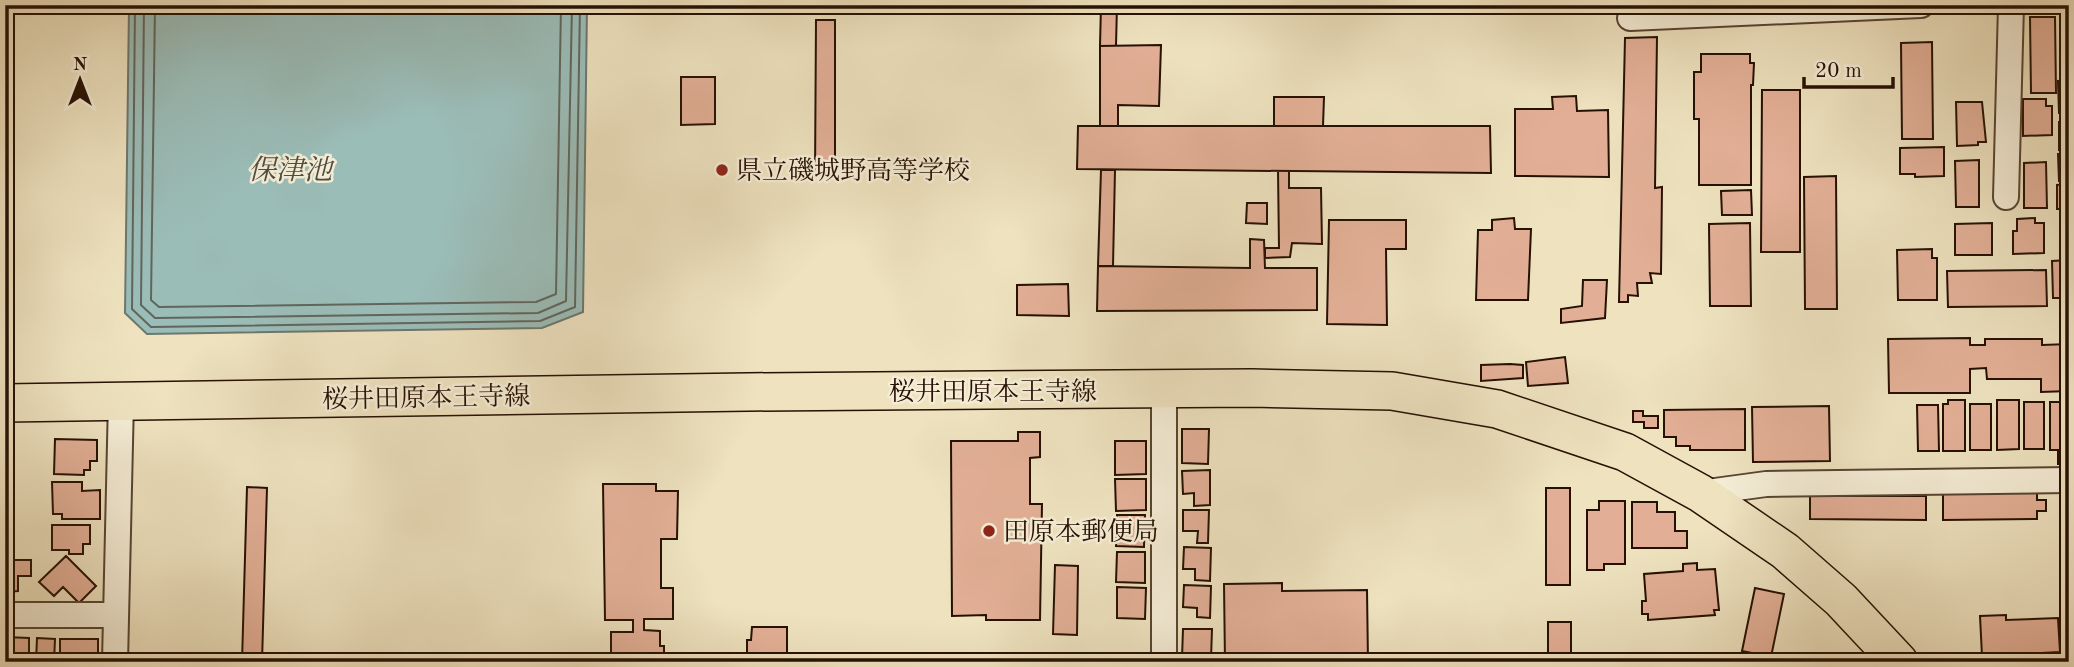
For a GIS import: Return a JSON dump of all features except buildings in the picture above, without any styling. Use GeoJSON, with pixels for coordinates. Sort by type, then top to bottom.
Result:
{"type":"FeatureCollection","features":[{"type":"Feature","properties":{"kind":"main road","name":"桜井田原本王寺線"},"geometry":{"type":"LineString","coordinates":[[5,403],[1164,389],[1392,391],[1497,409],[1625,452],[1700,493],[1785,551],[1841,600],[1899,662]]}},
{"type":"Feature","properties":{"kind":"street"},"geometry":{"type":"LineString","coordinates":[[1630,18],[1921,5]]}},
{"type":"Feature","properties":{"kind":"street"},"geometry":{"type":"LineString","coordinates":[[2006,197],[2011,5]]}},
{"type":"Feature","properties":{"kind":"street"},"geometry":{"type":"LineString","coordinates":[[1164,389],[1164,662]]}},
{"type":"Feature","properties":{"kind":"street"},"geometry":{"type":"LineString","coordinates":[[115,662],[121,400]]}},
{"type":"Feature","properties":{"kind":"street"},"geometry":{"type":"LineString","coordinates":[[1700,493],[1766,484],[2069,480]]}},
{"type":"Feature","properties":{"kind":"street"},"geometry":{"type":"LineString","coordinates":[[5,615],[114,615]]}},
{"type":"Feature","properties":{"kind":"water","name":"保津池"},"geometry":{"type":"Polygon","coordinates":[[[129,5],[587,5],[583,312],[542,328],[147,334],[125,313],[129,5]]]}},
{"type":"Feature","properties":{"kind":"place","name":"県立磯城野高等学校"},"geometry":{"type":"Point","coordinates":[722,170]}},
{"type":"Feature","properties":{"kind":"place","name":"田原本郵便局"},"geometry":{"type":"Point","coordinates":[989,531]}}]}
